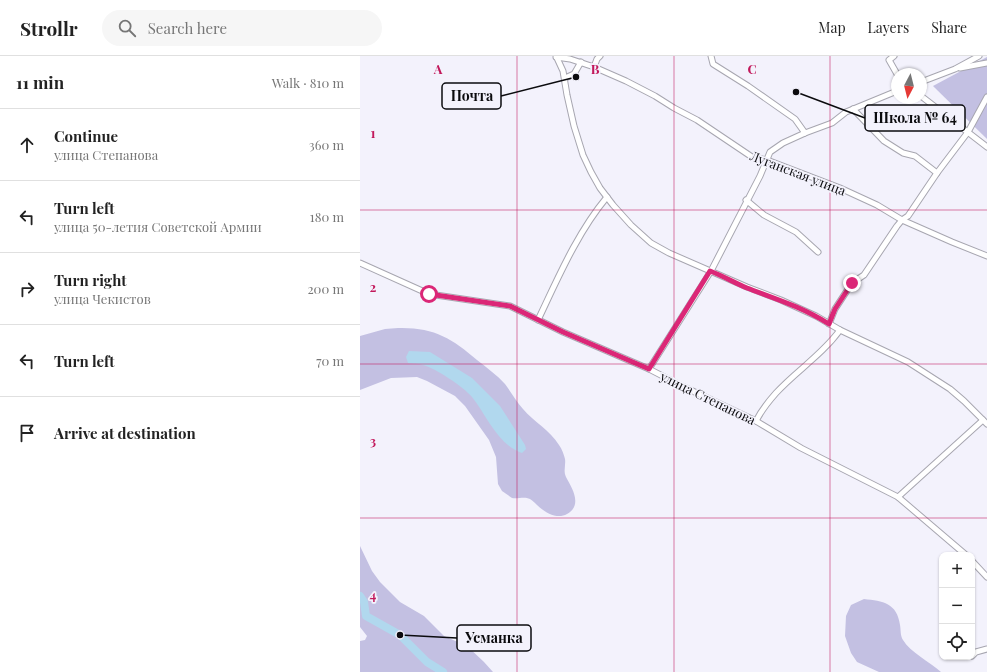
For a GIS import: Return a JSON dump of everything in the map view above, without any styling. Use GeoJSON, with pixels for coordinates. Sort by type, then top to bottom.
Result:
{"type":"FeatureCollection","features":[{"type":"Feature","properties":{"kind":"street"},"geometry":{"type":"LineString","coordinates":[[594,67],[600,56]]}},
{"type":"Feature","properties":{"kind":"street"},"geometry":{"type":"LineString","coordinates":[[711,56],[713,64],[748,86],[795,119],[805,133]]}},
{"type":"Feature","properties":{"kind":"street"},"geometry":{"type":"LineString","coordinates":[[894,56],[889,60],[894,68]]}},
{"type":"Feature","properties":{"kind":"street"},"geometry":{"type":"LineString","coordinates":[[927,80],[955,69],[979,56]]}},
{"type":"Feature","properties":{"kind":"street"},"geometry":{"type":"LineString","coordinates":[[556,57],[565,78],[574,126],[583,155],[591,172],[600,188],[630,225],[651,243],[669,253],[816,316],[840,330],[908,362],[950,389],[985,422],[898,497]]}},
{"type":"Feature","properties":{"kind":"street","name":"Луганская улица"},"geometry":{"type":"LineString","coordinates":[[556,57],[581,62],[626,80],[697,120],[752,157],[767,160],[840,188],[877,205],[902,220],[987,256]]}},
{"type":"Feature","properties":{"kind":"street"},"geometry":{"type":"LineString","coordinates":[[565,78],[574,74],[581,62]]}},
{"type":"Feature","properties":{"kind":"street"},"geometry":{"type":"LineString","coordinates":[[955,69],[987,63]]}},
{"type":"Feature","properties":{"kind":"street"},"geometry":{"type":"LineString","coordinates":[[649,369],[710,271],[770,152],[783,143],[805,133],[832,124],[846,112],[891,94]]}},
{"type":"Feature","properties":{"kind":"street"},"geometry":{"type":"LineString","coordinates":[[829,324],[835,309],[852,283],[864,275],[897,226],[908,216],[937,173],[968,132],[987,97]]}},
{"type":"Feature","properties":{"kind":"street"},"geometry":{"type":"LineString","coordinates":[[927,101],[987,147]]}},
{"type":"Feature","properties":{"kind":"street"},"geometry":{"type":"LineString","coordinates":[[853,109],[884,141],[902,153],[915,156],[937,173]]}},
{"type":"Feature","properties":{"kind":"street"},"geometry":{"type":"LineString","coordinates":[[538,320],[570,253],[607,197]]}},
{"type":"Feature","properties":{"kind":"street"},"geometry":{"type":"LineString","coordinates":[[746,200],[764,215],[796,232],[818,252]]}},
{"type":"Feature","properties":{"kind":"street","name":"улица Степанова"},"geometry":{"type":"LineString","coordinates":[[360,263],[429,294],[510,306],[649,369],[756,421],[801,448],[898,497],[962,552]]}},
{"type":"Feature","properties":{"kind":"street"},"geometry":{"type":"LineString","coordinates":[[756,421],[763,409],[776,394],[831,342],[840,330]]}},
{"type":"Feature","properties":{"kind":"street"},"geometry":{"type":"LineString","coordinates":[[975,564],[987,577]]}},
{"type":"Feature","properties":{"kind":"street"},"geometry":{"type":"LineString","coordinates":[[975,653],[987,648]]}},
{"type":"Feature","properties":{"kind":"shaded area"},"geometry":{"type":"Polygon","coordinates":[[[987,57],[987,139],[933,86],[987,57]]]}},
{"type":"Feature","properties":{"kind":"shaded area"},"geometry":{"type":"Polygon","coordinates":[[[385,329],[422,329],[441,335],[459,346],[505,384],[523,409],[551,435],[561,448],[565,459],[565,475],[575,496],[572,510],[563,516],[555,516],[543,510],[530,499],[512,498],[502,491],[498,484],[496,457],[489,440],[465,406],[455,396],[417,377],[391,378],[360,390],[360,336],[385,329]]]}},
{"type":"Feature","properties":{"kind":"shaded area"},"geometry":{"type":"Polygon","coordinates":[[[360,546],[372,571],[380,582],[400,602],[424,616],[444,636],[467,646],[493,672],[360,672],[360,641],[365,640],[367,636],[360,627],[360,546]]]}},
{"type":"Feature","properties":{"kind":"shaded area"},"geometry":{"type":"Polygon","coordinates":[[[864,599],[888,604],[896,612],[900,625],[901,636],[906,644],[915,653],[941,672],[879,672],[857,662],[851,653],[845,636],[846,616],[851,605],[864,599]]]}},
{"type":"Feature","properties":{"kind":"water"},"geometry":{"type":"Polygon","coordinates":[[[409,351],[430,352],[472,378],[500,406],[525,445],[526,449],[522,453],[506,444],[472,397],[456,383],[428,367],[408,363],[406,357],[409,351]]]}},
{"type":"Feature","properties":{"kind":"waterway"},"geometry":{"type":"LineString","coordinates":[[360,596],[364,602],[366,616],[400,635],[427,662],[443,672]]}},
{"type":"Feature","properties":{"kind":"place","name":"Почта"},"geometry":{"type":"Point","coordinates":[576,77]}},
{"type":"Feature","properties":{"kind":"place","name":"Школа № 64"},"geometry":{"type":"Point","coordinates":[796,92]}},
{"type":"Feature","properties":{"kind":"place","name":"Усманка"},"geometry":{"type":"Point","coordinates":[400,635]}},
{"type":"Feature","properties":{"kind":"route"},"geometry":{"type":"LineString","coordinates":[[429,294],[510,306],[563,332],[649,369],[710,271],[781,300],[816,316],[829,324],[835,309],[852,283]]}}]}
